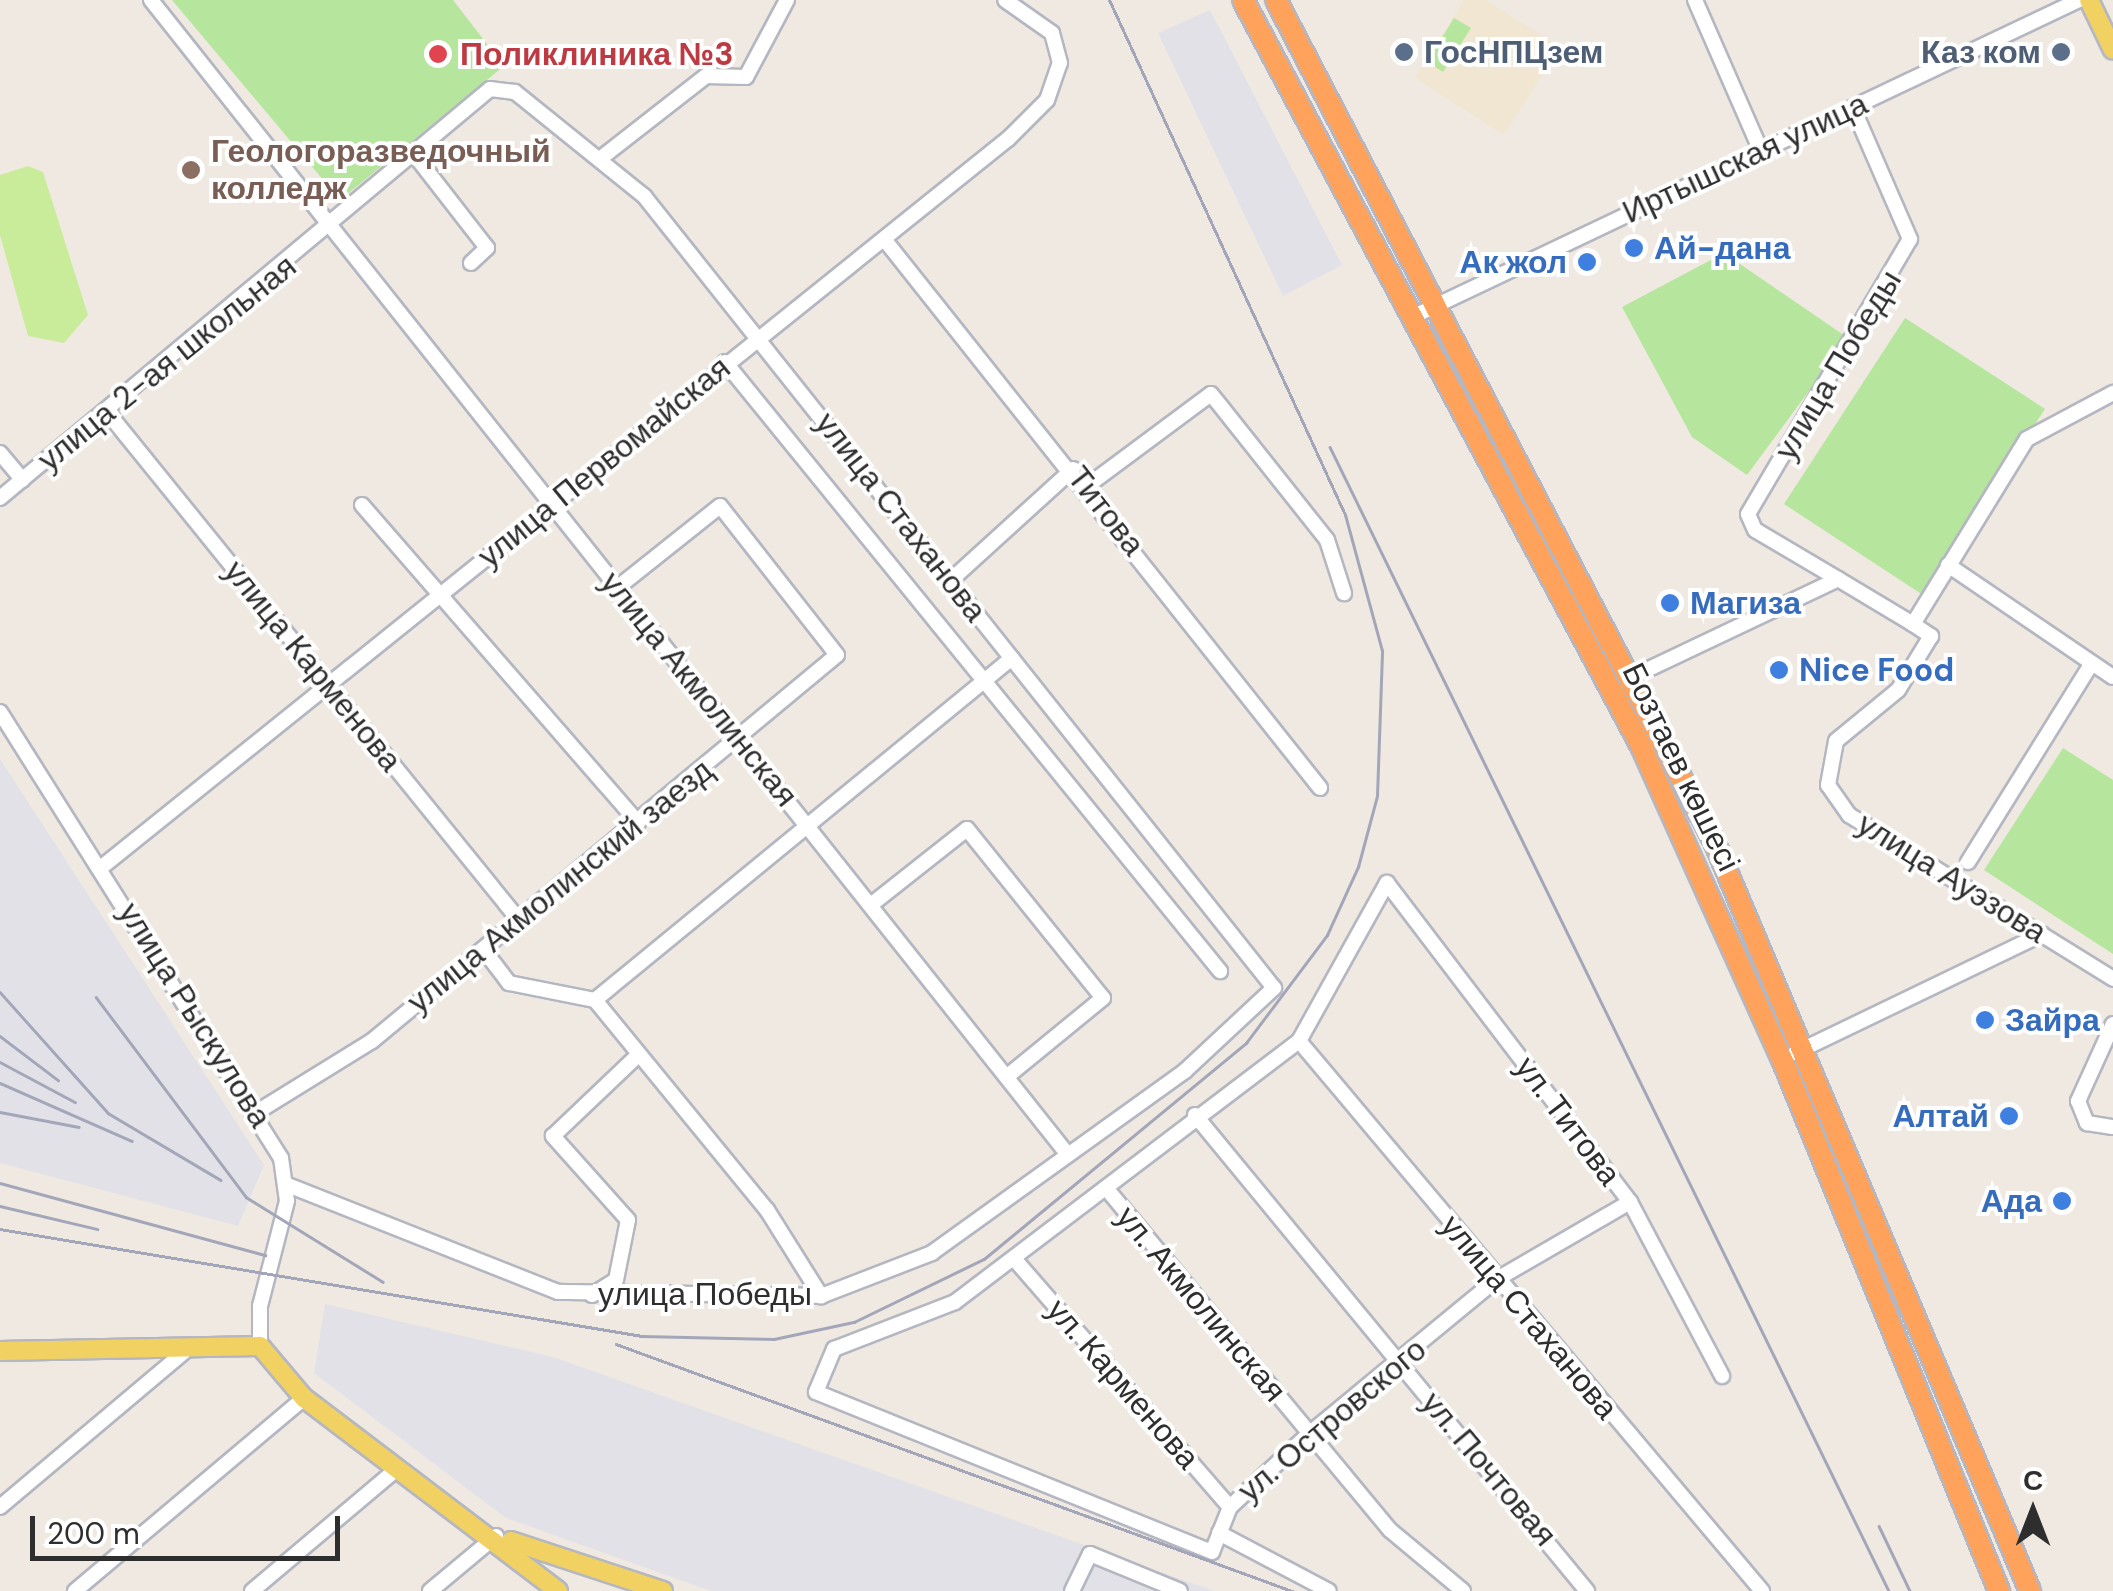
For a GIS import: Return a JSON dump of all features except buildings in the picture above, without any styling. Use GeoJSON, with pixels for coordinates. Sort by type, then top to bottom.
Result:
{"type":"FeatureCollection","features":[{"type":"Feature","properties":{"kind":"highway","name":"Бозтаев көшесі"},"geometry":{"type":"LineString","coordinates":[[1243,0],[1636,735],[1782,1058],[1999,1591]]}},
{"type":"Feature","properties":{"kind":"highway","name":"Бозтаев көшесі"},"geometry":{"type":"LineString","coordinates":[[1276,0],[1634,676],[1806,1048],[2030,1591]]}},
{"type":"Feature","properties":{"kind":"main road"},"geometry":{"type":"LineString","coordinates":[[2088,0],[2113,50]]}},
{"type":"Feature","properties":{"kind":"main road"},"geometry":{"type":"LineString","coordinates":[[0,1351],[184,1352],[260,1346],[304,1398],[496,1536],[558,1591]]}},
{"type":"Feature","properties":{"kind":"main road"},"geometry":{"type":"LineString","coordinates":[[496,1536],[663,1591]]}},
{"type":"Feature","properties":{"kind":"main road"},"geometry":{"type":"LineString","coordinates":[[585,1566],[635,1591]]}},
{"type":"Feature","properties":{"kind":"street"},"geometry":{"type":"LineString","coordinates":[[150,0],[334,228]]}},
{"type":"Feature","properties":{"kind":"street"},"geometry":{"type":"LineString","coordinates":[[602,158],[706,76],[746,76],[787,0]]}},
{"type":"Feature","properties":{"kind":"street","name":"улица Первомайская"},"geometry":{"type":"LineString","coordinates":[[103,866],[326,682],[548,510],[725,362],[884,239],[1047,100],[1060,63],[1052,33],[1005,0]]}},
{"type":"Feature","properties":{"kind":"street"},"geometry":{"type":"LineString","coordinates":[[1695,0],[1760,149]]}},
{"type":"Feature","properties":{"kind":"street","name":"Иртышская улица"},"geometry":{"type":"LineString","coordinates":[[1412,317],[2079,0]]}},
{"type":"Feature","properties":{"kind":"street","name":"улица 2-ая школьная"},"geometry":{"type":"LineString","coordinates":[[0,498],[334,228],[500,88]]}},
{"type":"Feature","properties":{"kind":"street","name":"улица Стаханова"},"geometry":{"type":"LineString","coordinates":[[500,88],[602,158],[644,196],[1270,981]]}},
{"type":"Feature","properties":{"kind":"street","name":"улица Победы"},"geometry":{"type":"LineString","coordinates":[[1838,579],[1754,530],[1748,514],[1910,239],[1853,108]]}},
{"type":"Feature","properties":{"kind":"street"},"geometry":{"type":"LineString","coordinates":[[417,158],[487,248],[472,263]]}},
{"type":"Feature","properties":{"kind":"street","name":"улица Акмолинская"},"geometry":{"type":"LineString","coordinates":[[334,228],[548,510],[618,587],[1009,1074],[1064,1150]]}},
{"type":"Feature","properties":{"kind":"street","name":"Титова"},"geometry":{"type":"LineString","coordinates":[[884,239],[1087,486],[1320,788]]}},
{"type":"Feature","properties":{"kind":"street"},"geometry":{"type":"LineString","coordinates":[[725,362],[1220,972]]}},
{"type":"Feature","properties":{"kind":"street"},"geometry":{"type":"LineString","coordinates":[[1634,676],[1838,579],[1913,624],[2027,439],[2113,393]]}},
{"type":"Feature","properties":{"kind":"street"},"geometry":{"type":"LineString","coordinates":[[1087,486],[1212,394],[1327,540],[1344,593]]}},
{"type":"Feature","properties":{"kind":"street","name":"улица Карменова"},"geometry":{"type":"LineString","coordinates":[[108,412],[518,919]]}},
{"type":"Feature","properties":{"kind":"street"},"geometry":{"type":"LineString","coordinates":[[0,454],[23,480]]}},
{"type":"Feature","properties":{"kind":"street"},"geometry":{"type":"LineString","coordinates":[[951,580],[1073,469]]}},
{"type":"Feature","properties":{"kind":"street"},"geometry":{"type":"LineString","coordinates":[[362,505],[638,823]]}},
{"type":"Feature","properties":{"kind":"street","name":"улица Акмолинский заезд"},"geometry":{"type":"LineString","coordinates":[[257,1112],[372,1042],[837,655],[720,506],[618,587]]}},
{"type":"Feature","properties":{"kind":"street"},"geometry":{"type":"LineString","coordinates":[[1948,565],[2113,677]]}},
{"type":"Feature","properties":{"kind":"street","name":"улица Ауэзова"},"geometry":{"type":"LineString","coordinates":[[1913,624],[1932,636],[1898,690],[1836,741],[1828,785],[1849,815],[2113,979]]}},
{"type":"Feature","properties":{"kind":"street"},"geometry":{"type":"LineString","coordinates":[[594,1000],[1012,658]]}},
{"type":"Feature","properties":{"kind":"street"},"geometry":{"type":"LineString","coordinates":[[1968,862],[2092,664]]}},
{"type":"Feature","properties":{"kind":"street","name":"улица Рыскулова"},"geometry":{"type":"LineString","coordinates":[[0,712],[103,866],[257,1112],[288,1185]]}},
{"type":"Feature","properties":{"kind":"street"},"geometry":{"type":"LineString","coordinates":[[872,904],[967,829],[1091,982],[1103,998],[1009,1074]]}},
{"type":"Feature","properties":{"kind":"street","name":"улица Победы"},"geometry":{"type":"LineString","coordinates":[[816,1392],[834,1349],[956,1302],[1016,1261],[1194,1115],[1299,1041],[1387,883]]}},
{"type":"Feature","properties":{"kind":"street","name":"ул. Титова"},"geometry":{"type":"LineString","coordinates":[[1387,883],[1630,1202],[1722,1376]]}},
{"type":"Feature","properties":{"kind":"street"},"geometry":{"type":"LineString","coordinates":[[1782,1058],[2042,934]]}},
{"type":"Feature","properties":{"kind":"street"},"geometry":{"type":"LineString","coordinates":[[483,948],[509,983],[594,1000],[767,1210],[821,1296]]}},
{"type":"Feature","properties":{"kind":"street","name":"улица Победы"},"geometry":{"type":"LineString","coordinates":[[288,1185],[558,1292],[592,1296],[821,1296],[932,1253],[1064,1150],[1185,1071],[1273,991],[1270,981]]}},
{"type":"Feature","properties":{"kind":"street"},"geometry":{"type":"LineString","coordinates":[[2113,1024],[2078,1100],[2087,1123],[2113,1128]]}},
{"type":"Feature","properties":{"kind":"street","name":"улица Стаханова"},"geometry":{"type":"LineString","coordinates":[[1299,1041],[1762,1591]]}},
{"type":"Feature","properties":{"kind":"street"},"geometry":{"type":"LineString","coordinates":[[592,1296],[616,1280],[628,1220],[553,1136],[638,1055]]}},
{"type":"Feature","properties":{"kind":"street","name":"ул. Почтовая"},"geometry":{"type":"LineString","coordinates":[[1194,1115],[1587,1591]]}},
{"type":"Feature","properties":{"kind":"street"},"geometry":{"type":"LineString","coordinates":[[260,1346],[260,1306],[288,1185]]}},
{"type":"Feature","properties":{"kind":"street","name":"ул. Акмолинская"},"geometry":{"type":"LineString","coordinates":[[1106,1188],[1390,1530],[1464,1591]]}},
{"type":"Feature","properties":{"kind":"street","name":"ул. Островского"},"geometry":{"type":"LineString","coordinates":[[816,1392],[1212,1552],[1230,1507],[1309,1434],[1496,1279],[1630,1202]]}},
{"type":"Feature","properties":{"kind":"street","name":"ул. Карменова"},"geometry":{"type":"LineString","coordinates":[[1016,1261],[1230,1507]]}},
{"type":"Feature","properties":{"kind":"street"},"geometry":{"type":"LineString","coordinates":[[0,1507],[184,1352]]}},
{"type":"Feature","properties":{"kind":"street"},"geometry":{"type":"LineString","coordinates":[[75,1591],[304,1398]]}},
{"type":"Feature","properties":{"kind":"street"},"geometry":{"type":"LineString","coordinates":[[252,1591],[398,1468]]}},
{"type":"Feature","properties":{"kind":"street"},"geometry":{"type":"LineString","coordinates":[[1219,1533],[1329,1591]]}},
{"type":"Feature","properties":{"kind":"street"},"geometry":{"type":"LineString","coordinates":[[430,1591],[496,1536]]}},
{"type":"Feature","properties":{"kind":"street"},"geometry":{"type":"LineString","coordinates":[[1072,1591],[1090,1554],[1180,1591]]}},
{"type":"Feature","properties":{"kind":"shaded area"},"geometry":{"type":"Polygon","coordinates":[[[1464,0],[1486,0],[1560,47],[1504,135],[1415,78],[1464,0]]]}},
{"type":"Feature","properties":{"kind":"shaded area"},"geometry":{"type":"Polygon","coordinates":[[[1210,10],[1342,265],[1283,296],[1158,33],[1210,10]]]}},
{"type":"Feature","properties":{"kind":"shaded area"},"geometry":{"type":"Polygon","coordinates":[[[0,759],[264,1165],[238,1226],[0,1163],[0,759]]]}},
{"type":"Feature","properties":{"kind":"shaded area"},"geometry":{"type":"Polygon","coordinates":[[[325,1304],[553,1357],[1214,1591],[711,1591],[506,1518],[314,1373],[325,1304]]]}},
{"type":"Feature","properties":{"kind":"green space"},"geometry":{"type":"Polygon","coordinates":[[[172,0],[453,0],[504,66],[340,200],[172,0]]]}},
{"type":"Feature","properties":{"kind":"green space"},"geometry":{"type":"Polygon","coordinates":[[[1454,18],[1471,28],[1443,72],[1427,62],[1454,18]]]}},
{"type":"Feature","properties":{"kind":"green space"},"geometry":{"type":"Polygon","coordinates":[[[28,166],[43,172],[88,315],[64,343],[28,336],[0,235],[0,175],[28,166]]]}},
{"type":"Feature","properties":{"kind":"green space"},"geometry":{"type":"Polygon","coordinates":[[[1724,253],[1848,338],[1747,475],[1692,437],[1622,307],[1724,253]]]}},
{"type":"Feature","properties":{"kind":"green space"},"geometry":{"type":"Polygon","coordinates":[[[1905,318],[2045,409],[1923,595],[1784,504],[1905,318]]]}},
{"type":"Feature","properties":{"kind":"green space"},"geometry":{"type":"Polygon","coordinates":[[[2063,748],[2113,780],[2113,954],[1984,870],[2063,748]]]}},
{"type":"Feature","properties":{"kind":"railway"},"geometry":{"type":"LineString","coordinates":[[0,1229],[642,1336],[774,1339],[854,1322],[984,1259],[1246,1043],[1327,935],[1358,867],[1377,796],[1382,651],[1345,515],[1109,0]]}},
{"type":"Feature","properties":{"kind":"railway"},"geometry":{"type":"LineString","coordinates":[[1330,447],[1889,1591]]}},
{"type":"Feature","properties":{"kind":"railway"},"geometry":{"type":"LineString","coordinates":[[0,992],[108,1113],[221,1180]]}},
{"type":"Feature","properties":{"kind":"railway"},"geometry":{"type":"LineString","coordinates":[[96,997],[246,1197],[383,1282]]}},
{"type":"Feature","properties":{"kind":"railway"},"geometry":{"type":"LineString","coordinates":[[0,1036],[58,1080]]}},
{"type":"Feature","properties":{"kind":"railway"},"geometry":{"type":"LineString","coordinates":[[0,1062],[75,1102]]}},
{"type":"Feature","properties":{"kind":"railway"},"geometry":{"type":"LineString","coordinates":[[0,1083],[132,1141]]}},
{"type":"Feature","properties":{"kind":"railway"},"geometry":{"type":"LineString","coordinates":[[0,1112],[79,1127]]}},
{"type":"Feature","properties":{"kind":"railway"},"geometry":{"type":"LineString","coordinates":[[0,1183],[265,1255]]}},
{"type":"Feature","properties":{"kind":"railway"},"geometry":{"type":"LineString","coordinates":[[0,1206],[97,1229]]}},
{"type":"Feature","properties":{"kind":"railway"},"geometry":{"type":"LineString","coordinates":[[616,1344],[1292,1591]]}},
{"type":"Feature","properties":{"kind":"railway"},"geometry":{"type":"LineString","coordinates":[[1879,1526],[1910,1591]]}},
{"type":"Feature","properties":{"kind":"place","name":"ГосНПЦзем"},"geometry":{"type":"Point","coordinates":[1404,52]}},
{"type":"Feature","properties":{"kind":"place","name":"Каз ком"},"geometry":{"type":"Point","coordinates":[2061,52]}},
{"type":"Feature","properties":{"kind":"place","name":"Поликлиника №3"},"geometry":{"type":"Point","coordinates":[438,54]}},
{"type":"Feature","properties":{"kind":"place","name":"Геологоразведочный колледж"},"geometry":{"type":"Point","coordinates":[191,170]}},
{"type":"Feature","properties":{"kind":"place","name":"Ай-дана"},"geometry":{"type":"Point","coordinates":[1634,248]}},
{"type":"Feature","properties":{"kind":"place","name":"Ак жол"},"geometry":{"type":"Point","coordinates":[1587,262]}},
{"type":"Feature","properties":{"kind":"place","name":"Магиза"},"geometry":{"type":"Point","coordinates":[1670,603]}},
{"type":"Feature","properties":{"kind":"place","name":"Nice Food"},"geometry":{"type":"Point","coordinates":[1779,670]}},
{"type":"Feature","properties":{"kind":"place","name":"Зайра"},"geometry":{"type":"Point","coordinates":[1985,1020]}},
{"type":"Feature","properties":{"kind":"place","name":"Алтай"},"geometry":{"type":"Point","coordinates":[2009,1116]}},
{"type":"Feature","properties":{"kind":"place","name":"Ада"},"geometry":{"type":"Point","coordinates":[2062,1201]}}]}
